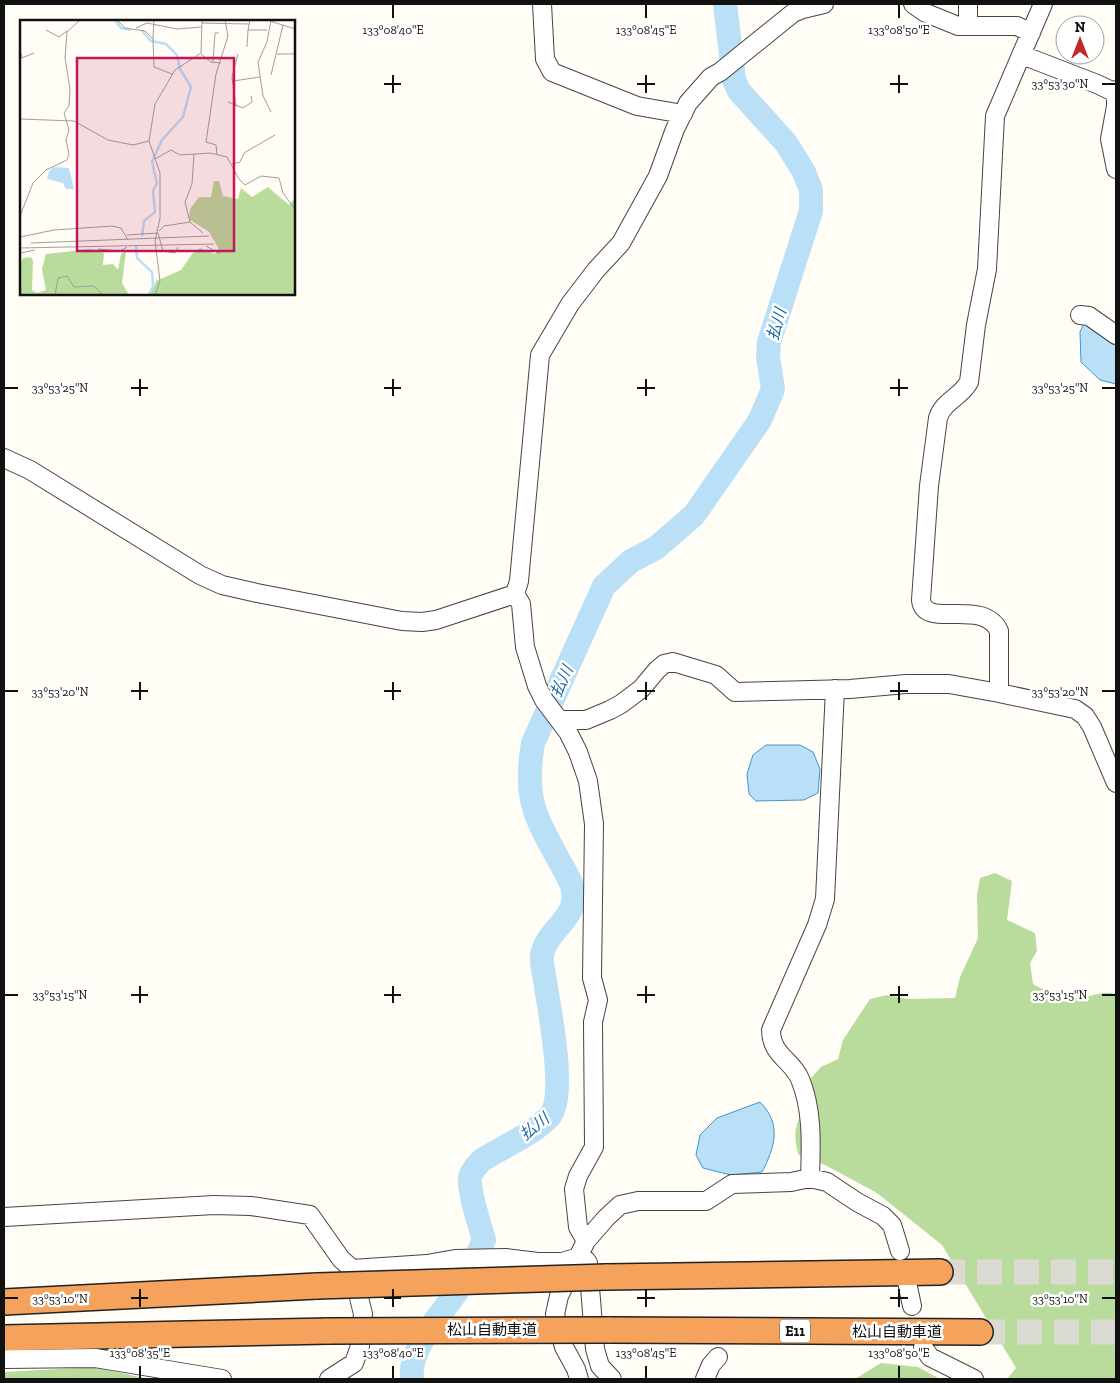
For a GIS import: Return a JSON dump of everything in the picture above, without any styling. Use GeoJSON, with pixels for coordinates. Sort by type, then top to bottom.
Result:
{"type":"FeatureCollection","features":[{"type":"Feature","properties":{"kind":"highway"},"geometry":{"type":"LineString","coordinates":[[4,1302],[316,1286],[606,1277],[940,1272]]}},
{"type":"Feature","properties":{"kind":"highway","name":"松山自動車道"},"geometry":{"type":"LineString","coordinates":[[4,1338],[329,1331],[980,1332]]}},
{"type":"Feature","properties":{"kind":"street"},"geometry":{"type":"LineString","coordinates":[[542,4],[545,59],[552,72],[637,106],[683,114]]}},
{"type":"Feature","properties":{"kind":"street"},"geometry":{"type":"LineString","coordinates":[[612,1379],[600,1366],[595,1349],[588,1263],[582,1249],[574,1189],[578,1176],[594,1148],[593,1022],[598,1000],[592,978],[594,824],[588,781],[578,752],[568,732],[536,686],[525,648],[521,604],[515,594],[519,581],[540,355],[570,304],[596,270],[621,243],[658,176],[675,129],[688,103],[711,77],[720,72],[793,13],[824,4]]}},
{"type":"Feature","properties":{"kind":"street"},"geometry":{"type":"LineString","coordinates":[[913,4],[932,9],[958,26],[1017,26],[1031,33]]}},
{"type":"Feature","properties":{"kind":"street"},"geometry":{"type":"LineString","coordinates":[[968,4],[968,26]]}},
{"type":"Feature","properties":{"kind":"street"},"geometry":{"type":"LineString","coordinates":[[1000,693],[1000,631],[996,624],[984,616],[974,614],[933,614],[924,609],[921,600],[930,477],[938,418],[940,411],[965,389],[968,382],[976,325],[987,269],[995,116],[1043,4]]}},
{"type":"Feature","properties":{"kind":"street"},"geometry":{"type":"LineString","coordinates":[[1022,54],[1116,92],[1116,106],[1110,139],[1116,168]]}},
{"type":"Feature","properties":{"kind":"street"},"geometry":{"type":"LineString","coordinates":[[1080,315],[1089,316],[1116,335]]}},
{"type":"Feature","properties":{"kind":"street"},"geometry":{"type":"LineString","coordinates":[[4,458],[30,470],[200,575],[222,584],[257,593],[402,622],[436,620],[515,594]]}},
{"type":"Feature","properties":{"kind":"street"},"geometry":{"type":"LineString","coordinates":[[559,720],[586,720],[615,707],[641,689],[664,664],[673,662],[716,675],[735,692],[836,689],[906,684],[949,684],[1075,709],[1085,716],[1112,763],[1116,783]]}},
{"type":"Feature","properties":{"kind":"street"},"geometry":{"type":"LineString","coordinates":[[810,1178],[811,1135],[806,1099],[799,1076],[779,1053],[771,1039],[772,1030],[819,920],[824,899],[836,689]]}},
{"type":"Feature","properties":{"kind":"street"},"geometry":{"type":"LineString","coordinates":[[579,1379],[576,1369],[564,1347],[555,1314],[559,1296],[582,1249],[606,1218],[620,1205],[638,1201],[706,1202],[732,1184],[791,1182],[810,1178],[827,1182],[857,1202],[883,1216],[892,1225],[900,1251]]}},
{"type":"Feature","properties":{"kind":"street"},"geometry":{"type":"LineString","coordinates":[[4,1217],[214,1205],[272,1208],[310,1216],[341,1259],[352,1269],[363,1314],[360,1346],[354,1363],[329,1379]]}},
{"type":"Feature","properties":{"kind":"street"},"geometry":{"type":"LineString","coordinates":[[352,1269],[427,1264],[455,1259],[506,1258],[538,1262],[562,1262],[582,1249]]}},
{"type":"Feature","properties":{"kind":"street"},"geometry":{"type":"LineString","coordinates":[[907,1282],[912,1306]]}},
{"type":"Feature","properties":{"kind":"street"},"geometry":{"type":"LineString","coordinates":[[924,1347],[930,1357],[974,1379]]}},
{"type":"Feature","properties":{"kind":"street"},"geometry":{"type":"LineString","coordinates":[[4,1359],[95,1358],[222,1379]]}},
{"type":"Feature","properties":{"kind":"street"},"geometry":{"type":"LineString","coordinates":[[705,1379],[711,1365],[718,1358]]}},
{"type":"Feature","properties":{"kind":"green space"},"geometry":{"type":"Polygon","coordinates":[[[995,873],[1012,881],[1007,920],[1035,933],[1037,951],[1030,963],[1033,984],[1056,994],[1069,996],[1082,997],[1108,993],[1116,994],[1116,1379],[1007,1379],[1016,1368],[942,1245],[877,1193],[825,1165],[798,1154],[795,1137],[797,1125],[812,1100],[808,1081],[821,1067],[838,1059],[843,1040],[870,999],[887,995],[908,999],[955,998],[960,977],[978,938],[977,895],[980,878],[995,873]]]}},
{"type":"Feature","properties":{"kind":"green space"},"geometry":{"type":"Polygon","coordinates":[[[881,1363],[918,1367],[940,1379],[855,1379],[881,1363]]]}},
{"type":"Feature","properties":{"kind":"green space"},"geometry":{"type":"Polygon","coordinates":[[[95,1367],[148,1379],[4,1379],[4,1372],[95,1367]]]}},
{"type":"Feature","properties":{"kind":"water"},"geometry":{"type":"Polygon","coordinates":[[[1084,323],[1091,325],[1116,345],[1116,384],[1100,380],[1081,362],[1080,332],[1084,323]]]}},
{"type":"Feature","properties":{"kind":"water"},"geometry":{"type":"Polygon","coordinates":[[[766,745],[800,745],[813,752],[820,769],[818,793],[804,800],[756,801],[749,794],[747,774],[753,755],[766,745]]]}},
{"type":"Feature","properties":{"kind":"water"},"geometry":{"type":"Polygon","coordinates":[[[760,1102],[767,1110],[774,1127],[773,1145],[762,1172],[731,1175],[703,1168],[696,1155],[700,1135],[717,1118],[760,1102]]]}},
{"type":"Feature","properties":{"kind":"waterway","name":"払川"},"geometry":{"type":"LineString","coordinates":[[412,1379],[412,1367],[421,1342],[464,1280],[484,1240],[471,1190],[470,1177],[472,1172],[482,1160],[526,1135],[549,1117],[554,1107],[557,1092],[556,1055],[542,956],[549,938],[568,915],[574,897],[572,886],[542,828],[534,807],[530,778],[533,743],[604,586],[631,561],[656,548],[694,515],[760,420],[773,389],[768,357],[769,342],[811,211],[811,190],[804,172],[786,143],[739,91],[734,80],[725,4]]}},
{"type":"Feature","properties":{"kind":"tunnel"},"geometry":{"type":"LineString","coordinates":[[940,1272],[1116,1272]]}},
{"type":"Feature","properties":{"kind":"tunnel"},"geometry":{"type":"LineString","coordinates":[[980,1332],[1116,1332]]}}]}
